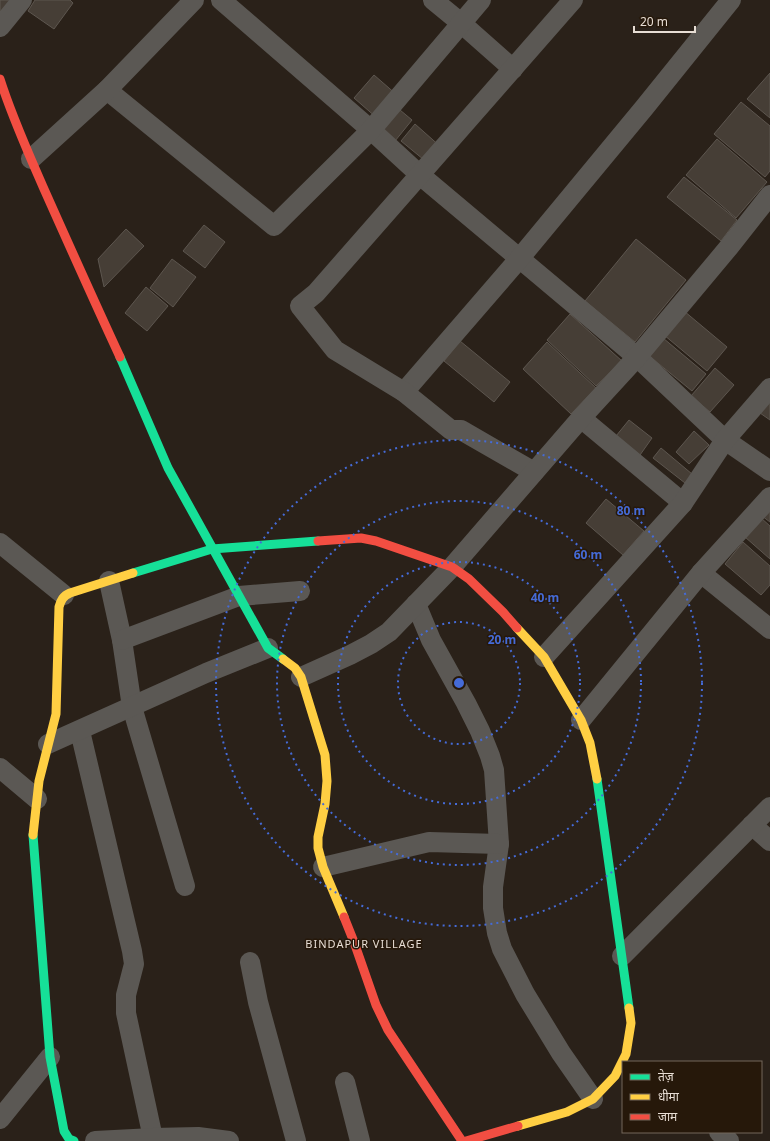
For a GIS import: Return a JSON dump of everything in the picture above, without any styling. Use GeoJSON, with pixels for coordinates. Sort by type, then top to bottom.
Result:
{"type":"FeatureCollection","features":[{"type":"Feature","properties":{"kind":"street"},"geometry":{"type":"LineString","coordinates":[[0,27],[22,0]]}},
{"type":"Feature","properties":{"kind":"street"},"geometry":{"type":"LineString","coordinates":[[31,159],[107,90],[194,0]]}},
{"type":"Feature","properties":{"kind":"street"},"geometry":{"type":"LineString","coordinates":[[221,0],[519,259],[637,357],[725,440],[770,471]]}},
{"type":"Feature","properties":{"kind":"street"},"geometry":{"type":"LineString","coordinates":[[433,0],[513,69]]}},
{"type":"Feature","properties":{"kind":"street"},"geometry":{"type":"LineString","coordinates":[[107,90],[274,226],[371,130],[481,0]]}},
{"type":"Feature","properties":{"kind":"street"},"geometry":{"type":"LineString","coordinates":[[534,472],[461,430],[451,430],[404,392],[335,350],[300,306],[316,293],[573,0]]}},
{"type":"Feature","properties":{"kind":"street"},"geometry":{"type":"LineString","coordinates":[[404,392],[519,259],[731,0]]}},
{"type":"Feature","properties":{"kind":"street"},"geometry":{"type":"LineString","coordinates":[[0,79],[4,109],[31,159],[68,246],[123,364],[168,468],[268,648],[294,668],[301,677],[325,756],[327,780],[325,804],[318,837],[318,848],[323,868],[354,942],[376,1005],[388,1030],[462,1141]]}},
{"type":"Feature","properties":{"kind":"street"},"geometry":{"type":"LineString","coordinates":[[301,677],[350,655],[389,632],[452,567],[581,418],[637,357],[768,203]]}},
{"type":"Feature","properties":{"kind":"street"},"geometry":{"type":"LineString","coordinates":[[544,657],[683,503],[725,440],[770,388]]}},
{"type":"Feature","properties":{"kind":"street"},"geometry":{"type":"LineString","coordinates":[[581,418],[683,503]]}},
{"type":"Feature","properties":{"kind":"street"},"geometry":{"type":"LineString","coordinates":[[581,720],[701,573],[770,497]]}},
{"type":"Feature","properties":{"kind":"street"},"geometry":{"type":"LineString","coordinates":[[74,1141],[69,1138],[64,1131],[50,1058],[33,835],[39,781],[56,714],[59,607],[61,599],[64,595],[212,549],[361,538],[376,541],[452,567],[469,579],[503,612],[544,657],[581,720],[590,743],[599,789],[631,1023],[630,1058]]}},
{"type":"Feature","properties":{"kind":"street"},"geometry":{"type":"LineString","coordinates":[[0,543],[64,595]]}},
{"type":"Feature","properties":{"kind":"street"},"geometry":{"type":"LineString","coordinates":[[701,573],[770,629]]}},
{"type":"Feature","properties":{"kind":"street"},"geometry":{"type":"LineString","coordinates":[[109,581],[122,640],[132,706],[185,886]]}},
{"type":"Feature","properties":{"kind":"street"},"geometry":{"type":"LineString","coordinates":[[122,640],[238,596],[300,591]]}},
{"type":"Feature","properties":{"kind":"street"},"geometry":{"type":"LineString","coordinates":[[416,604],[431,640],[466,703],[483,738],[494,770],[499,844],[493,887],[493,908],[497,933],[502,949],[525,994],[561,1053],[593,1099]]}},
{"type":"Feature","properties":{"kind":"street"},"geometry":{"type":"LineString","coordinates":[[48,744],[206,673],[268,648]]}},
{"type":"Feature","properties":{"kind":"street"},"geometry":{"type":"LineString","coordinates":[[80,730],[132,951],[134,964],[126,995],[126,1013],[153,1138]]}},
{"type":"Feature","properties":{"kind":"street"},"geometry":{"type":"LineString","coordinates":[[0,768],[37,800]]}},
{"type":"Feature","properties":{"kind":"street"},"geometry":{"type":"LineString","coordinates":[[622,956],[770,807]]}},
{"type":"Feature","properties":{"kind":"street"},"geometry":{"type":"LineString","coordinates":[[752,825],[770,841]]}},
{"type":"Feature","properties":{"kind":"street"},"geometry":{"type":"LineString","coordinates":[[323,868],[428,842],[499,844]]}},
{"type":"Feature","properties":{"kind":"street"},"geometry":{"type":"LineString","coordinates":[[250,962],[258,1002],[296,1141]]}},
{"type":"Feature","properties":{"kind":"street"},"geometry":{"type":"LineString","coordinates":[[0,1118],[50,1058]]}},
{"type":"Feature","properties":{"kind":"street"},"geometry":{"type":"LineString","coordinates":[[466,1141],[567,1112],[593,1099],[622,1068]]}},
{"type":"Feature","properties":{"kind":"street"},"geometry":{"type":"LineString","coordinates":[[345,1082],[360,1141]]}},
{"type":"Feature","properties":{"kind":"street"},"geometry":{"type":"LineString","coordinates":[[720,1133],[730,1141]]}},
{"type":"Feature","properties":{"kind":"street"},"geometry":{"type":"LineString","coordinates":[[95,1141],[198,1137],[229,1141]]}},
{"type":"Feature","properties":{"kind":"building"},"geometry":{"type":"Polygon","coordinates":[[[0,0],[21,0],[0,20],[0,0]]]}},
{"type":"Feature","properties":{"kind":"building"},"geometry":{"type":"Polygon","coordinates":[[[35,0],[70,0],[73,3],[54,29],[28,11],[35,0]]]}},
{"type":"Feature","properties":{"kind":"building"},"geometry":{"type":"Polygon","coordinates":[[[770,73],[770,118],[747,99],[770,73]]]}},
{"type":"Feature","properties":{"kind":"building"},"geometry":{"type":"Polygon","coordinates":[[[374,75],[397,95],[377,118],[354,98],[374,75]]]}},
{"type":"Feature","properties":{"kind":"building"},"geometry":{"type":"Polygon","coordinates":[[[741,102],[770,126],[770,171],[765,177],[714,134],[741,102]]]}},
{"type":"Feature","properties":{"kind":"building"},"geometry":{"type":"Polygon","coordinates":[[[394,105],[412,120],[395,141],[377,125],[394,105]]]}},
{"type":"Feature","properties":{"kind":"building"},"geometry":{"type":"Polygon","coordinates":[[[415,124],[442,148],[429,164],[401,141],[415,124]]]}},
{"type":"Feature","properties":{"kind":"building"},"geometry":{"type":"Polygon","coordinates":[[[717,139],[767,182],[736,218],[686,175],[717,139]]]}},
{"type":"Feature","properties":{"kind":"building"},"geometry":{"type":"Polygon","coordinates":[[[684,177],[737,220],[721,241],[667,197],[684,177]]]}},
{"type":"Feature","properties":{"kind":"building"},"geometry":{"type":"Polygon","coordinates":[[[204,225],[225,242],[205,268],[183,251],[204,225]]]}},
{"type":"Feature","properties":{"kind":"building"},"geometry":{"type":"Polygon","coordinates":[[[126,229],[144,246],[104,287],[98,259],[126,229]]]}},
{"type":"Feature","properties":{"kind":"building"},"geometry":{"type":"Polygon","coordinates":[[[636,239],[686,280],[635,342],[585,301],[636,239]]]}},
{"type":"Feature","properties":{"kind":"building"},"geometry":{"type":"Polygon","coordinates":[[[172,259],[196,277],[173,307],[150,288],[172,259]]]}},
{"type":"Feature","properties":{"kind":"building"},"geometry":{"type":"Polygon","coordinates":[[[146,287],[168,306],[147,331],[125,313],[146,287]]]}},
{"type":"Feature","properties":{"kind":"building"},"geometry":{"type":"Polygon","coordinates":[[[684,311],[727,347],[707,371],[664,335],[684,311]]]}},
{"type":"Feature","properties":{"kind":"building"},"geometry":{"type":"Polygon","coordinates":[[[570,314],[622,361],[596,386],[547,340],[570,314]]]}},
{"type":"Feature","properties":{"kind":"building"},"geometry":{"type":"Polygon","coordinates":[[[663,338],[706,374],[692,391],[648,355],[663,338]]]}},
{"type":"Feature","properties":{"kind":"building"},"geometry":{"type":"Polygon","coordinates":[[[460,341],[510,382],[494,402],[444,361],[460,341]]]}},
{"type":"Feature","properties":{"kind":"building"},"geometry":{"type":"Polygon","coordinates":[[[547,342],[596,388],[571,414],[523,369],[547,342]]]}},
{"type":"Feature","properties":{"kind":"building"},"geometry":{"type":"Polygon","coordinates":[[[715,368],[734,385],[710,412],[691,396],[715,368]]]}},
{"type":"Feature","properties":{"kind":"building"},"geometry":{"type":"Polygon","coordinates":[[[770,401],[770,420],[760,413],[770,401]]]}},
{"type":"Feature","properties":{"kind":"building"},"geometry":{"type":"Polygon","coordinates":[[[629,420],[652,438],[640,455],[616,436],[629,420]]]}},
{"type":"Feature","properties":{"kind":"building"},"geometry":{"type":"Polygon","coordinates":[[[694,431],[709,445],[689,464],[676,452],[694,431]]]}},
{"type":"Feature","properties":{"kind":"building"},"geometry":{"type":"Polygon","coordinates":[[[661,448],[692,474],[685,483],[653,458],[661,448]]]}},
{"type":"Feature","properties":{"kind":"building"},"geometry":{"type":"Polygon","coordinates":[[[606,499],[644,531],[623,555],[586,523],[606,499]]]}},
{"type":"Feature","properties":{"kind":"building"},"geometry":{"type":"Polygon","coordinates":[[[770,509],[770,522],[762,516],[770,509]]]}},
{"type":"Feature","properties":{"kind":"building"},"geometry":{"type":"Polygon","coordinates":[[[761,518],[770,526],[770,559],[745,537],[761,518]]]}},
{"type":"Feature","properties":{"kind":"building"},"geometry":{"type":"Polygon","coordinates":[[[743,542],[770,566],[770,585],[761,595],[725,564],[743,542]]]}},
{"type":"Feature","properties":{"kind":"traffic: fast"},"geometry":{"type":"LineString","coordinates":[[120,357],[168,468],[268,648],[283,659]]}},
{"type":"Feature","properties":{"kind":"traffic: fast"},"geometry":{"type":"LineString","coordinates":[[133,573],[212,549],[318,541]]}},
{"type":"Feature","properties":{"kind":"traffic: fast"},"geometry":{"type":"LineString","coordinates":[[597,779],[629,1008]]}},
{"type":"Feature","properties":{"kind":"traffic: fast"},"geometry":{"type":"LineString","coordinates":[[33,835],[50,1057],[64,1131],[69,1139],[74,1141]]}},
{"type":"Feature","properties":{"kind":"traffic: slow"},"geometry":{"type":"LineString","coordinates":[[33,835],[39,781],[56,714],[59,607],[64,597],[70,593],[133,573]]}},
{"type":"Feature","properties":{"kind":"traffic: slow"},"geometry":{"type":"LineString","coordinates":[[517,628],[544,657],[581,720],[590,743],[597,779]]}},
{"type":"Feature","properties":{"kind":"traffic: slow"},"geometry":{"type":"LineString","coordinates":[[283,659],[295,668],[301,677],[325,755],[327,781],[325,804],[318,837],[318,848],[323,867],[344,917]]}},
{"type":"Feature","properties":{"kind":"traffic: slow"},"geometry":{"type":"LineString","coordinates":[[622,1061],[626,1054],[631,1023],[629,1008]]}},
{"type":"Feature","properties":{"kind":"traffic: slow"},"geometry":{"type":"LineString","coordinates":[[518,1126],[567,1112],[593,1099],[615,1076],[622,1062]]}},
{"type":"Feature","properties":{"kind":"traffic: jam"},"geometry":{"type":"LineString","coordinates":[[0,79],[32,162],[120,357]]}},
{"type":"Feature","properties":{"kind":"traffic: jam"},"geometry":{"type":"LineString","coordinates":[[318,541],[361,538],[376,541],[452,567],[469,579],[517,628]]}},
{"type":"Feature","properties":{"kind":"traffic: jam"},"geometry":{"type":"LineString","coordinates":[[344,917],[376,1005],[388,1030],[462,1141]]}},
{"type":"Feature","properties":{"kind":"traffic: jam"},"geometry":{"type":"LineString","coordinates":[[466,1141],[518,1126]]}},
{"type":"Feature","properties":{"kind":"district","name":"BINDAPUR VILLAGE"},"geometry":{"type":"Point","coordinates":[364,943]}}]}
